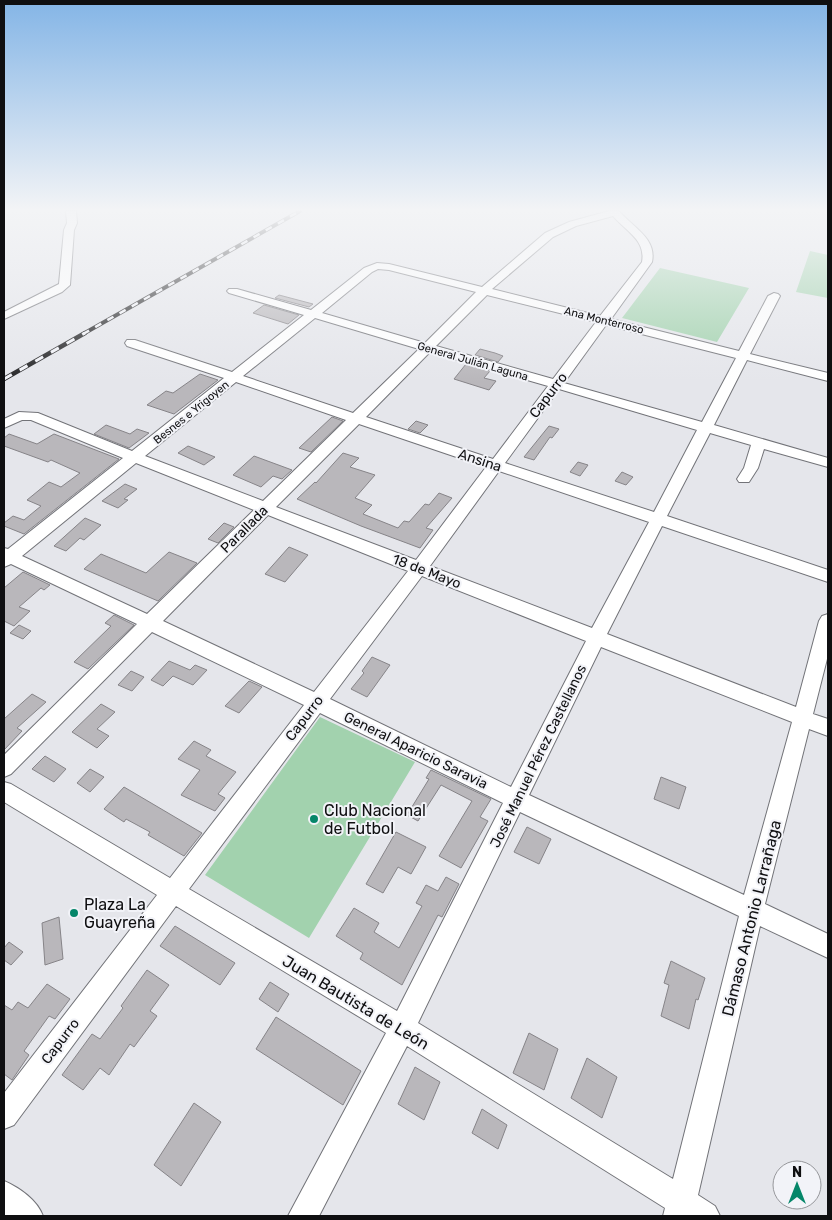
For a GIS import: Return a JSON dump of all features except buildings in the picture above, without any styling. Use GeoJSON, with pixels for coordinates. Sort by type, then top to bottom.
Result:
{"type":"FeatureCollection","features":[{"type":"Feature","properties":{"kind":"street"},"geometry":{"type":"LineString","coordinates":[[4,316],[58,290],[64,285],[66,268]]}},
{"type":"Feature","properties":{"kind":"street","name":"Besnes e Yrigoyen"},"geometry":{"type":"LineString","coordinates":[[6,557],[371,268]]}},
{"type":"Feature","properties":{"kind":"street","name":"Ana Monterroso"},"geometry":{"type":"LineString","coordinates":[[388,268],[485,290],[828,378]]}},
{"type":"Feature","properties":{"kind":"street","name":"Parallada"},"geometry":{"type":"LineString","coordinates":[[4,768],[485,290],[511,268]]}},
{"type":"Feature","properties":{"kind":"street","name":"Capurro"},"geometry":{"type":"LineString","coordinates":[[4,1115],[419,568],[643,268]]}},
{"type":"Feature","properties":{"kind":"street","name":"General Julián Laguna"},"geometry":{"type":"LineString","coordinates":[[233,291],[828,463]]}},
{"type":"Feature","properties":{"kind":"street","name":"José Manuel Pérez Castellanos"},"geometry":{"type":"LineString","coordinates":[[303,1216],[402,1028],[597,636],[774,296]]}},
{"type":"Feature","properties":{"kind":"street","name":"Ansina"},"geometry":{"type":"LineString","coordinates":[[131,343],[828,576]]}},
{"type":"Feature","properties":{"kind":"street","name":"18 de Mayo"},"geometry":{"type":"LineString","coordinates":[[4,424],[26,415],[38,417],[134,457],[597,636],[828,728]]}},
{"type":"Feature","properties":{"kind":"street"},"geometry":{"type":"LineString","coordinates":[[744,479],[751,468],[759,443]]}},
{"type":"Feature","properties":{"kind":"street","name":"General Aparicio Saravia"},"geometry":{"type":"LineString","coordinates":[[6,557],[316,702],[517,800],[828,946]]}},
{"type":"Feature","properties":{"kind":"street","name":"Dámaso Antonio Larrañaga"},"geometry":{"type":"LineString","coordinates":[[680,1209],[752,910],[828,621]]}},
{"type":"Feature","properties":{"kind":"street","name":"Juan Bautista de León"},"geometry":{"type":"LineString","coordinates":[[4,791],[402,1028],[680,1209],[706,1216]]}},
{"type":"Feature","properties":{"kind":"street"},"geometry":{"type":"LineString","coordinates":[[4,1196],[28,1216]]}},
{"type":"Feature","properties":{"kind":"green space"},"geometry":{"type":"Polygon","coordinates":[[[660,268],[749,288],[717,342],[622,318],[660,268]]]}},
{"type":"Feature","properties":{"kind":"green space"},"geometry":{"type":"Polygon","coordinates":[[[804,268],[828,268],[828,298],[796,292],[804,268]]]}},
{"type":"Feature","properties":{"kind":"green space","name":"Club Nacional de Futbol"},"geometry":{"type":"Polygon","coordinates":[[[320,717],[415,762],[309,938],[205,875],[320,717]]]}},
{"type":"Feature","properties":{"kind":"railway"},"geometry":{"type":"LineString","coordinates":[[83,334],[200,268]]}},
{"type":"Feature","properties":{"kind":"railway"},"geometry":{"type":"LineString","coordinates":[[4,379],[85,333]]}},
{"type":"Feature","properties":{"kind":"place","name":"Club Nacional de Futbol"},"geometry":{"type":"Point","coordinates":[314,819]}},
{"type":"Feature","properties":{"kind":"place","name":"Plaza La Guayreña"},"geometry":{"type":"Point","coordinates":[74,913]}}]}
